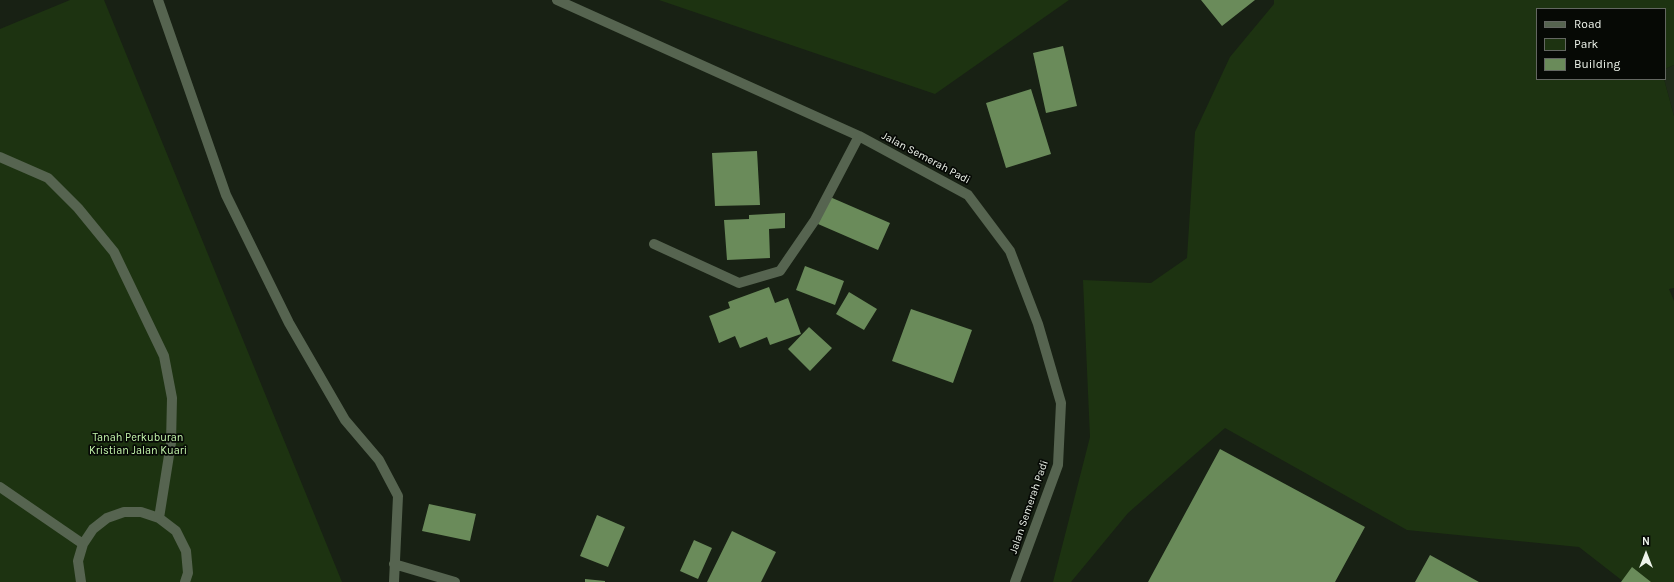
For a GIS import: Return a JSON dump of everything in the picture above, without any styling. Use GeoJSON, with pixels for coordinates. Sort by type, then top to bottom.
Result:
{"type":"FeatureCollection","features":[{"type":"Feature","properties":{"kind":"street"},"geometry":{"type":"LineString","coordinates":[[158,0],[226,195],[289,323],[345,420],[379,460],[398,496],[394,582]]}},
{"type":"Feature","properties":{"kind":"street","name":"Jalan Semerah Padi"},"geometry":{"type":"LineString","coordinates":[[558,0],[859,136],[968,195],[1010,251],[1038,324],[1061,403],[1058,465],[1015,582]]}},
{"type":"Feature","properties":{"kind":"street"},"geometry":{"type":"LineString","coordinates":[[654,244],[739,283],[780,271],[815,220],[859,136]]}},
{"type":"Feature","properties":{"kind":"street"},"geometry":{"type":"LineString","coordinates":[[0,157],[48,178],[78,208],[114,252],[164,356],[172,398],[171,443],[159,518]]}},
{"type":"Feature","properties":{"kind":"street"},"geometry":{"type":"LineString","coordinates":[[0,487],[83,544]]}},
{"type":"Feature","properties":{"kind":"street"},"geometry":{"type":"LineString","coordinates":[[81,582],[78,561],[83,544],[93,529],[107,518],[124,512],[141,512],[159,518],[176,531],[186,551],[188,573],[184,582]]}},
{"type":"Feature","properties":{"kind":"street"},"geometry":{"type":"LineString","coordinates":[[394,564],[454,582]]}},
{"type":"Feature","properties":{"kind":"shaded area"},"geometry":{"type":"Polygon","coordinates":[[[1674,65],[1674,116],[1664,80],[1666,80],[1666,69],[1674,65]]]}},
{"type":"Feature","properties":{"kind":"green space","name":"Tanah Perkuburan Kristian Jalan Kuari"},"geometry":{"type":"Polygon","coordinates":[[[70,0],[104,0],[342,582],[0,582],[0,29],[70,0]]]}},
{"type":"Feature","properties":{"kind":"green space"},"geometry":{"type":"Polygon","coordinates":[[[659,0],[1069,0],[935,94],[659,0]]]}},
{"type":"Feature","properties":{"kind":"green space"},"geometry":{"type":"Polygon","coordinates":[[[1274,0],[1674,0],[1674,65],[1666,69],[1666,8],[1536,8],[1536,80],[1664,80],[1674,116],[1674,288],[1669,289],[1674,301],[1674,582],[1624,582],[1579,547],[1407,530],[1225,428],[1128,513],[1071,582],[1053,582],[1090,437],[1083,280],[1151,283],[1187,258],[1195,132],[1230,57],[1274,4],[1274,0]]]}},
{"type":"Feature","properties":{"kind":"building"},"geometry":{"type":"Polygon","coordinates":[[[1201,0],[1255,0],[1222,26],[1201,0]]]}},
{"type":"Feature","properties":{"kind":"building"},"geometry":{"type":"Polygon","coordinates":[[[1063,46],[1077,106],[1046,113],[1033,53],[1063,46]]]}},
{"type":"Feature","properties":{"kind":"building"},"geometry":{"type":"Polygon","coordinates":[[[1031,89],[1051,154],[1006,168],[986,103],[1031,89]]]}},
{"type":"Feature","properties":{"kind":"building"},"geometry":{"type":"Polygon","coordinates":[[[757,151],[760,205],[715,206],[712,153],[757,151]]]}},
{"type":"Feature","properties":{"kind":"building"},"geometry":{"type":"Polygon","coordinates":[[[830,197],[890,223],[878,250],[818,224],[830,197]]]}},
{"type":"Feature","properties":{"kind":"building"},"geometry":{"type":"Polygon","coordinates":[[[785,213],[785,228],[769,229],[770,258],[727,260],[724,220],[749,219],[749,215],[785,213]]]}},
{"type":"Feature","properties":{"kind":"building"},"geometry":{"type":"Polygon","coordinates":[[[805,266],[844,281],[835,305],[796,290],[805,266]]]}},
{"type":"Feature","properties":{"kind":"building"},"geometry":{"type":"Polygon","coordinates":[[[769,287],[775,303],[788,298],[801,334],[770,345],[767,337],[740,348],[735,336],[719,343],[709,316],[730,308],[728,302],[769,287]]]}},
{"type":"Feature","properties":{"kind":"building"},"geometry":{"type":"Polygon","coordinates":[[[849,292],[877,309],[864,330],[836,314],[849,292]]]}},
{"type":"Feature","properties":{"kind":"building"},"geometry":{"type":"Polygon","coordinates":[[[911,309],[972,330],[953,383],[892,361],[911,309]]]}},
{"type":"Feature","properties":{"kind":"building"},"geometry":{"type":"Polygon","coordinates":[[[809,327],[832,348],[810,371],[788,349],[809,327]]]}},
{"type":"Feature","properties":{"kind":"building"},"geometry":{"type":"Polygon","coordinates":[[[1220,449],[1365,527],[1335,582],[1148,582],[1220,449]]]}},
{"type":"Feature","properties":{"kind":"building"},"geometry":{"type":"Polygon","coordinates":[[[429,504],[476,514],[470,541],[422,531],[429,504]]]}},
{"type":"Feature","properties":{"kind":"building"},"geometry":{"type":"Polygon","coordinates":[[[597,515],[625,527],[608,567],[580,556],[597,515]]]}},
{"type":"Feature","properties":{"kind":"building"},"geometry":{"type":"Polygon","coordinates":[[[732,531],[776,552],[761,582],[707,582],[732,531]]]}},
{"type":"Feature","properties":{"kind":"building"},"geometry":{"type":"Polygon","coordinates":[[[694,540],[712,548],[698,579],[680,571],[694,540]]]}},
{"type":"Feature","properties":{"kind":"building"},"geometry":{"type":"Polygon","coordinates":[[[1430,555],[1479,582],[1415,582],[1430,555]]]}},
{"type":"Feature","properties":{"kind":"building"},"geometry":{"type":"Polygon","coordinates":[[[1632,567],[1651,582],[1621,582],[1632,567]]]}},
{"type":"Feature","properties":{"kind":"building"},"geometry":{"type":"Polygon","coordinates":[[[585,579],[605,581],[605,582],[585,582],[585,579]]]}}]}
